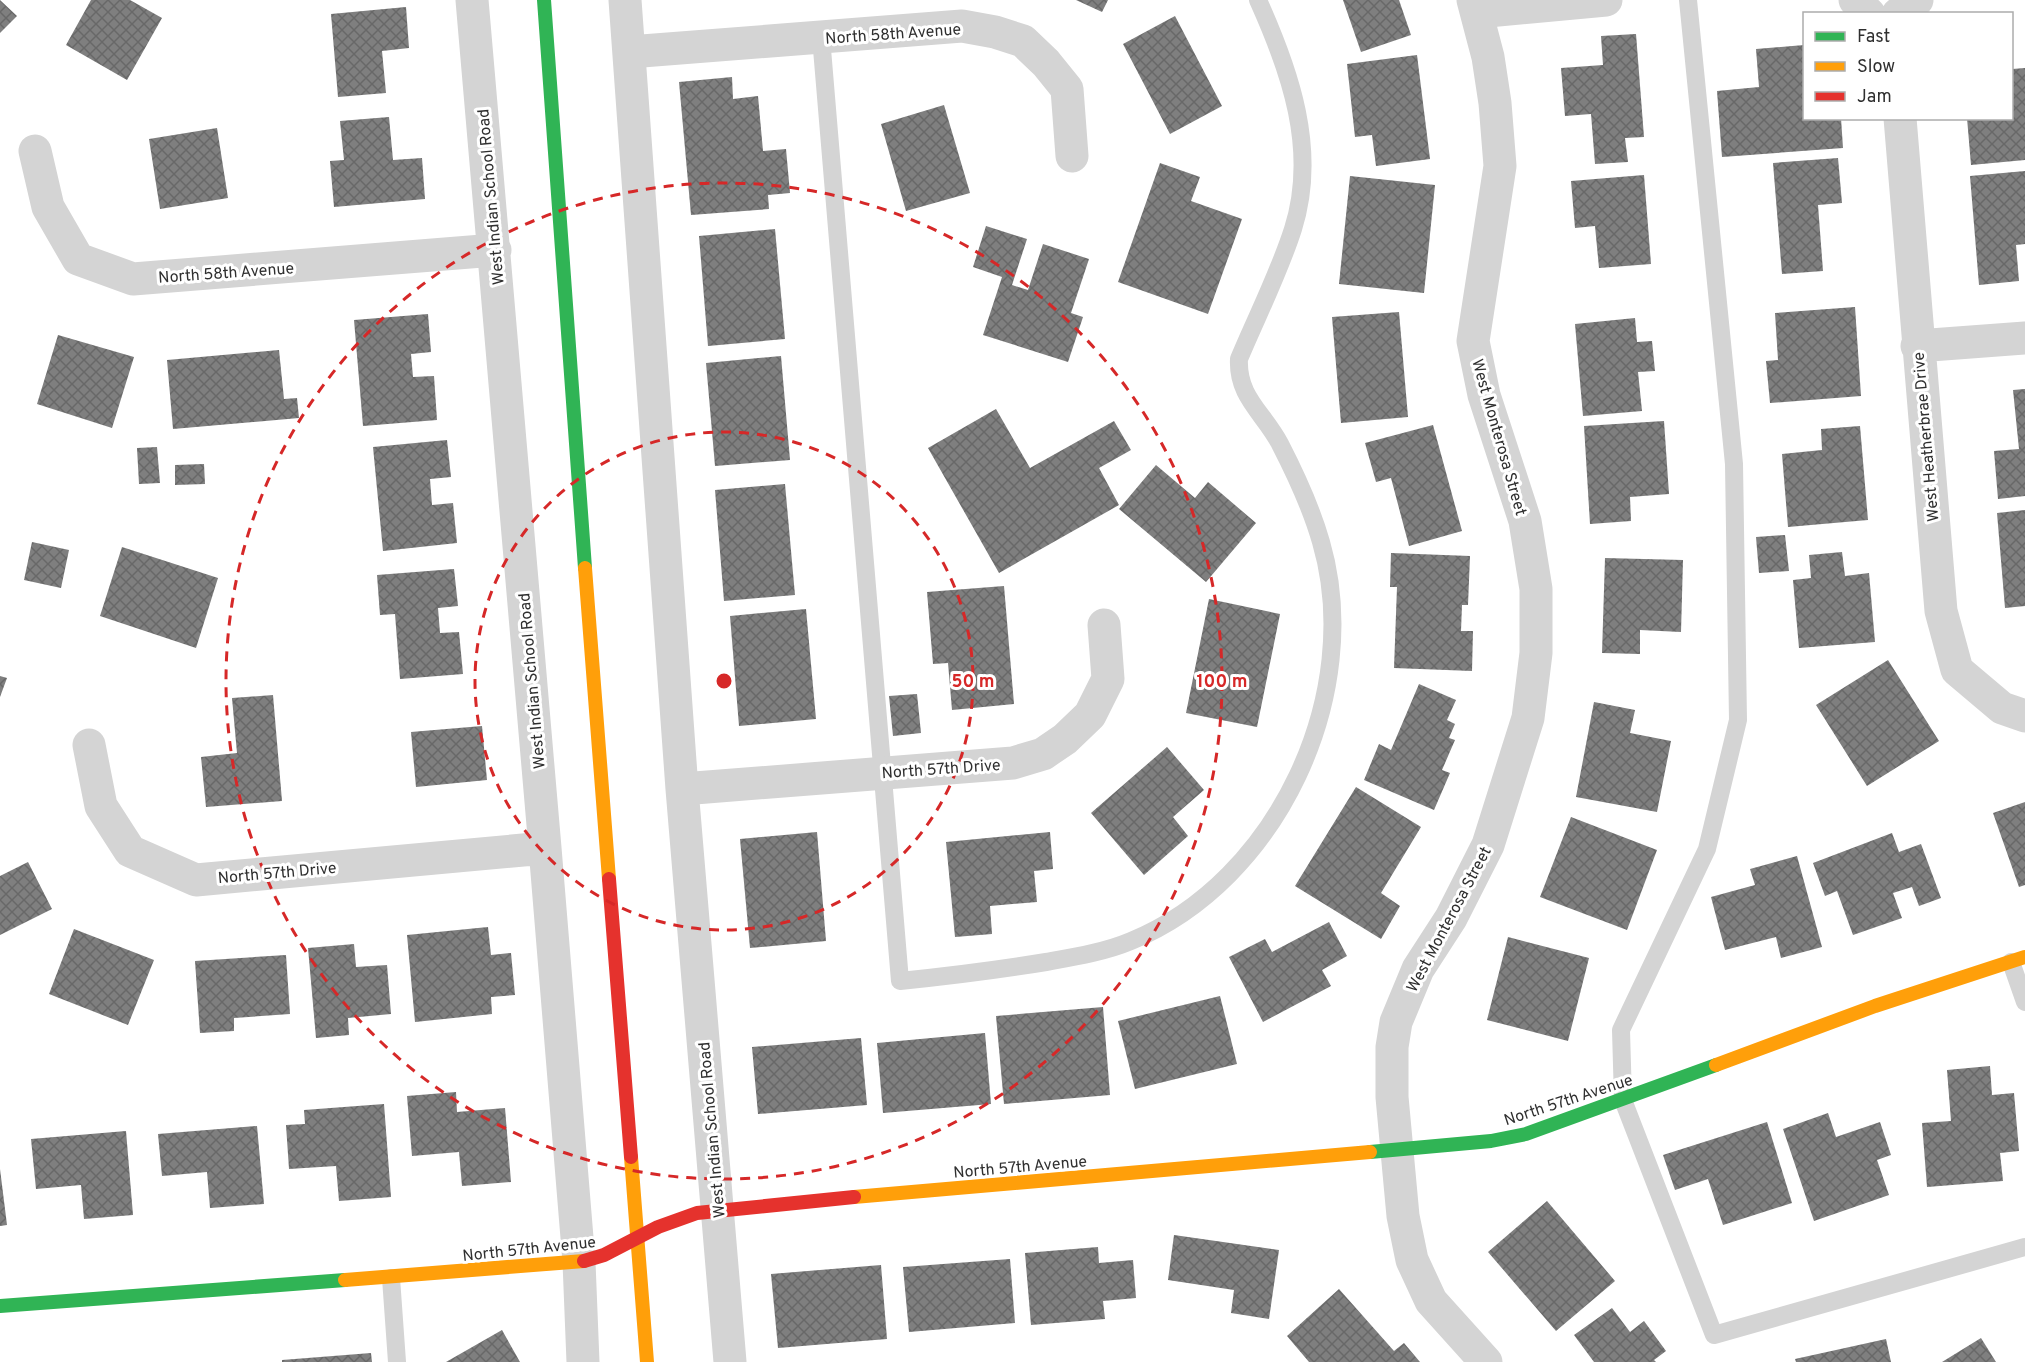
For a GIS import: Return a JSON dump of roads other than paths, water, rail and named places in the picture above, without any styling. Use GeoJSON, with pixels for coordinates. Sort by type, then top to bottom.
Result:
{"type":"FeatureCollection","features":[{"type":"Feature","properties":{"kind":"street","name":"West Indian School Road"},"geometry":{"type":"LineString","coordinates":[[472,0],[579,1262],[583,1362]]}},
{"type":"Feature","properties":{"kind":"street"},"geometry":{"type":"LineString","coordinates":[[544,0],[576,453],[647,1362]]}},
{"type":"Feature","properties":{"kind":"street","name":"West Indian School Road"},"geometry":{"type":"LineString","coordinates":[[625,0],[682,789],[730,1362]]}},
{"type":"Feature","properties":{"kind":"street"},"geometry":{"type":"LineString","coordinates":[[1475,6],[1606,0]]}},
{"type":"Feature","properties":{"kind":"street"},"geometry":{"type":"LineString","coordinates":[[1855,0],[1867,12]]}},
{"type":"Feature","properties":{"kind":"street"},"geometry":{"type":"LineString","coordinates":[[1901,12],[1917,0]]}},
{"type":"Feature","properties":{"kind":"street","name":"West Monterosa Street"},"geometry":{"type":"LineString","coordinates":[[1475,6],[1495,103],[1500,166],[1473,341],[1484,395],[1525,521],[1536,589],[1536,653],[1528,718],[1488,845],[1451,918],[1418,969],[1396,1022],[1392,1047],[1392,1097],[1403,1216],[1412,1260],[1431,1301],[1486,1362]]}},
{"type":"Feature","properties":{"kind":"street","name":"North 58th Avenue"},"geometry":{"type":"LineString","coordinates":[[629,52],[963,27],[995,32],[1023,41],[1067,89],[1072,156]]}},
{"type":"Feature","properties":{"kind":"street","name":"West Heatherbrae Drive"},"geometry":{"type":"LineString","coordinates":[[1900,120],[1917,346],[1941,611],[1957,670],[2002,708],[2025,716]]}},
{"type":"Feature","properties":{"kind":"street","name":"North 58th Avenue"},"geometry":{"type":"LineString","coordinates":[[35,151],[48,207],[78,259],[133,279],[495,250]]}},
{"type":"Feature","properties":{"kind":"street"},"geometry":{"type":"LineString","coordinates":[[1917,346],[2025,338]]}},
{"type":"Feature","properties":{"kind":"street","name":"North 57th Drive"},"geometry":{"type":"LineString","coordinates":[[682,789],[1013,763],[1043,754],[1065,740],[1090,716],[1108,679],[1104,625]]}},
{"type":"Feature","properties":{"kind":"street","name":"North 57th Drive"},"geometry":{"type":"LineString","coordinates":[[89,745],[101,806],[130,851],[196,880],[545,848]]}},
{"type":"Feature","properties":{"kind":"street","name":"North 57th Avenue"},"geometry":{"type":"LineString","coordinates":[[0,1306],[391,1278],[598,1260],[636,1236],[693,1212],[1491,1141],[1526,1134],[1875,1006],[2018,959]]}},
{"type":"Feature","properties":{"kind":"lane"},"geometry":{"type":"LineString","coordinates":[[821,38],[900,981],[969,974],[1080,956],[1130,942],[1175,920],[1210,892],[1249,852],[1300,772],[1319,718],[1329,670],[1332,626],[1331,587],[1321,542],[1302,489],[1278,441],[1249,400],[1238,376],[1239,359],[1294,227],[1302,179],[1301,134],[1291,83],[1258,0]]}},
{"type":"Feature","properties":{"kind":"lane"},"geometry":{"type":"LineString","coordinates":[[1688,0],[1734,464],[1738,720],[1707,849],[1621,1030],[1623,1100],[1714,1335],[2025,1247]]}},
{"type":"Feature","properties":{"kind":"lane"},"geometry":{"type":"LineString","coordinates":[[2018,959],[2025,1002]]}},
{"type":"Feature","properties":{"kind":"lane"},"geometry":{"type":"LineString","coordinates":[[391,1278],[397,1362]]}}]}
